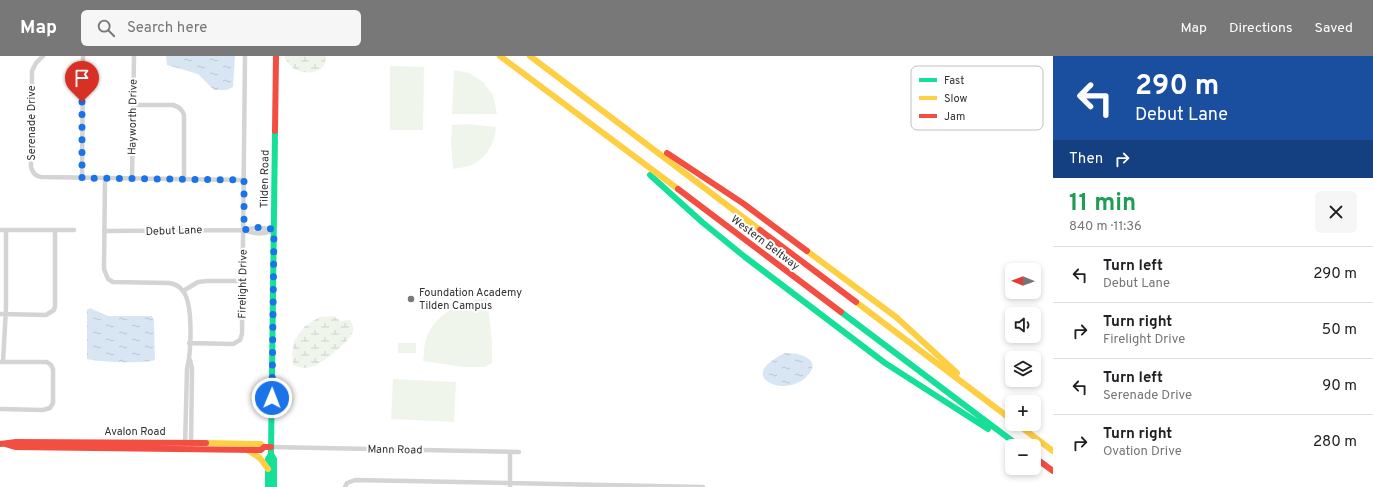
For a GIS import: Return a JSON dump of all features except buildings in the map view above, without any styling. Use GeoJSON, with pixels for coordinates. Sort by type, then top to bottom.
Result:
{"type":"FeatureCollection","features":[{"type":"Feature","properties":{"kind":"main road","name":"Tilden Road"},"geometry":{"type":"LineString","coordinates":[[271,451],[276,56]]}},
{"type":"Feature","properties":{"kind":"main road","name":"Western Beltway"},"geometry":{"type":"LineString","coordinates":[[500,56],[1010,439]]}},
{"type":"Feature","properties":{"kind":"main road","name":"Western Beltway"},"geometry":{"type":"LineString","coordinates":[[530,56],[1005,415]]}},
{"type":"Feature","properties":{"kind":"main road"},"geometry":{"type":"LineString","coordinates":[[619,123],[700,174],[744,204],[896,317],[980,396]]}},
{"type":"Feature","properties":{"kind":"main road"},"geometry":{"type":"LineString","coordinates":[[613,142],[702,222],[745,257],[886,363],[1005,441]]}},
{"type":"Feature","properties":{"kind":"main road"},"geometry":{"type":"LineString","coordinates":[[1026,431],[1053,451]]}},
{"type":"Feature","properties":{"kind":"main road","name":"Avalon Road"},"geometry":{"type":"LineString","coordinates":[[2,444],[23,442],[188,446],[244,450],[261,450],[264,447]]}},
{"type":"Feature","properties":{"kind":"main road","name":"Avalon Road"},"geometry":{"type":"LineString","coordinates":[[188,446],[261,444],[271,451]]}},
{"type":"Feature","properties":{"kind":"main road"},"geometry":{"type":"LineString","coordinates":[[244,450],[252,452],[258,456],[268,470]]}},
{"type":"Feature","properties":{"kind":"main road"},"geometry":{"type":"LineString","coordinates":[[268,487],[268,459],[271,451]]}},
{"type":"Feature","properties":{"kind":"main road"},"geometry":{"type":"LineString","coordinates":[[271,451],[274,459],[274,487]]}},
{"type":"Feature","properties":{"kind":"main road"},"geometry":{"type":"LineString","coordinates":[[1041,463],[1053,472]]}},
{"type":"Feature","properties":{"kind":"street","name":"Serenade Drive"},"geometry":{"type":"LineString","coordinates":[[43,56],[36,63],[32,71],[31,167],[36,176],[41,178],[244,180]]}},
{"type":"Feature","properties":{"kind":"street"},"geometry":{"type":"LineString","coordinates":[[82,178],[83,56]]}},
{"type":"Feature","properties":{"kind":"street","name":"Hayworth Drive"},"geometry":{"type":"LineString","coordinates":[[132,178],[134,56]]}},
{"type":"Feature","properties":{"kind":"street","name":"Firelight Drive"},"geometry":{"type":"LineString","coordinates":[[189,343],[233,344],[240,340],[242,334],[245,56]]}},
{"type":"Feature","properties":{"kind":"street"},"geometry":{"type":"LineString","coordinates":[[133,105],[173,105],[182,110],[184,115],[184,179]]}},
{"type":"Feature","properties":{"kind":"street"},"geometry":{"type":"LineString","coordinates":[[105,178],[105,276],[113,282],[169,282],[178,285],[184,290],[188,301],[190,312],[189,358],[192,369],[189,376],[186,412],[188,446]]}},
{"type":"Feature","properties":{"kind":"street"},"geometry":{"type":"LineString","coordinates":[[258,228],[258,233]]}},
{"type":"Feature","properties":{"kind":"street","name":"Debut Lane"},"geometry":{"type":"LineString","coordinates":[[104,231],[244,230],[258,228],[274,230]]}},
{"type":"Feature","properties":{"kind":"street"},"geometry":{"type":"LineString","coordinates":[[0,230],[74,230]]}},
{"type":"Feature","properties":{"kind":"street"},"geometry":{"type":"LineString","coordinates":[[0,409],[43,410],[50,408],[53,403],[53,369],[51,364],[47,362],[2,362],[6,230]]}},
{"type":"Feature","properties":{"kind":"street"},"geometry":{"type":"LineString","coordinates":[[3,314],[46,315],[54,310],[55,230]]}},
{"type":"Feature","properties":{"kind":"street","name":"Debut Lane"},"geometry":{"type":"LineString","coordinates":[[244,230],[267,233],[274,230]]}},
{"type":"Feature","properties":{"kind":"street"},"geometry":{"type":"LineString","coordinates":[[184,290],[198,282],[207,280],[243,281]]}},
{"type":"Feature","properties":{"kind":"street"},"geometry":{"type":"LineString","coordinates":[[188,446],[192,412],[189,376]]}},
{"type":"Feature","properties":{"kind":"street"},"geometry":{"type":"LineString","coordinates":[[186,412],[192,412]]}},
{"type":"Feature","properties":{"kind":"street","name":"Mann Road"},"geometry":{"type":"LineString","coordinates":[[271,451],[519,452]]}},
{"type":"Feature","properties":{"kind":"street"},"geometry":{"type":"LineString","coordinates":[[510,452],[510,485]]}},
{"type":"Feature","properties":{"kind":"street"},"geometry":{"type":"LineString","coordinates":[[346,485],[355,480],[455,484],[702,487]]}},
{"type":"Feature","properties":{"kind":"street"},"geometry":{"type":"LineString","coordinates":[[400,481],[400,487]]}},
{"type":"Feature","properties":{"kind":"green space"},"geometry":{"type":"Polygon","coordinates":[[[285,56],[325,56],[325,63],[316,71],[301,71],[288,63],[285,56]]]}},
{"type":"Feature","properties":{"kind":"green space"},"geometry":{"type":"Polygon","coordinates":[[[390,66],[424,67],[423,130],[390,130],[390,66]]]}},
{"type":"Feature","properties":{"kind":"green space"},"geometry":{"type":"Polygon","coordinates":[[[454,70],[469,73],[483,82],[493,95],[497,114],[452,114],[454,70]]]}},
{"type":"Feature","properties":{"kind":"green space"},"geometry":{"type":"Polygon","coordinates":[[[467,124],[496,127],[494,139],[486,154],[477,162],[470,166],[453,169],[451,143],[452,125],[467,124]]]}},
{"type":"Feature","properties":{"kind":"green space"},"geometry":{"type":"Polygon","coordinates":[[[487,298],[492,341],[492,363],[485,367],[463,367],[423,361],[425,342],[429,332],[441,317],[467,302],[487,298]]]}},
{"type":"Feature","properties":{"kind":"green space"},"geometry":{"type":"Polygon","coordinates":[[[333,316],[341,321],[350,320],[353,325],[353,332],[345,343],[321,362],[309,368],[293,365],[292,354],[294,341],[304,327],[319,317],[333,316]]]}},
{"type":"Feature","properties":{"kind":"green space"},"geometry":{"type":"Polygon","coordinates":[[[398,343],[416,343],[416,353],[398,353],[398,343]]]}},
{"type":"Feature","properties":{"kind":"green space"},"geometry":{"type":"Polygon","coordinates":[[[393,379],[456,382],[454,422],[391,419],[393,379]]]}},
{"type":"Feature","properties":{"kind":"water"},"geometry":{"type":"Polygon","coordinates":[[[166,56],[235,56],[233,87],[227,90],[214,90],[198,74],[167,65],[166,56]]]}},
{"type":"Feature","properties":{"kind":"water"},"geometry":{"type":"Polygon","coordinates":[[[90,308],[108,316],[152,316],[154,321],[155,360],[121,362],[87,359],[87,310],[90,308]]]}},
{"type":"Feature","properties":{"kind":"water"},"geometry":{"type":"Polygon","coordinates":[[[785,353],[802,355],[807,358],[813,365],[811,370],[807,376],[794,384],[782,386],[772,384],[763,377],[764,369],[772,361],[785,353]]]}},
{"type":"Feature","properties":{"kind":"traffic: fast"},"geometry":{"type":"LineString","coordinates":[[268,487],[268,459],[271,454],[275,131]]}},
{"type":"Feature","properties":{"kind":"traffic: fast"},"geometry":{"type":"LineString","coordinates":[[650,175],[702,222],[745,257],[885,363],[988,429]]}},
{"type":"Feature","properties":{"kind":"traffic: fast"},"geometry":{"type":"LineString","coordinates":[[841,312],[1010,439]]}},
{"type":"Feature","properties":{"kind":"traffic: fast"},"geometry":{"type":"LineString","coordinates":[[271,454],[274,459],[274,487]]}},
{"type":"Feature","properties":{"kind":"traffic: slow"},"geometry":{"type":"LineString","coordinates":[[500,56],[678,189]]}},
{"type":"Feature","properties":{"kind":"traffic: slow"},"geometry":{"type":"LineString","coordinates":[[530,56],[760,230]]}},
{"type":"Feature","properties":{"kind":"traffic: slow"},"geometry":{"type":"LineString","coordinates":[[807,251],[896,317],[957,373]]}},
{"type":"Feature","properties":{"kind":"traffic: slow"},"geometry":{"type":"LineString","coordinates":[[856,302],[1005,415]]}},
{"type":"Feature","properties":{"kind":"traffic: slow"},"geometry":{"type":"LineString","coordinates":[[1026,431],[1053,451]]}},
{"type":"Feature","properties":{"kind":"traffic: slow"},"geometry":{"type":"LineString","coordinates":[[206,443],[261,444],[264,447]]}},
{"type":"Feature","properties":{"kind":"traffic: slow"},"geometry":{"type":"LineString","coordinates":[[249,451],[260,458],[268,469]]}},
{"type":"Feature","properties":{"kind":"traffic: jam"},"geometry":{"type":"LineString","coordinates":[[275,131],[276,56]]}},
{"type":"Feature","properties":{"kind":"traffic: jam"},"geometry":{"type":"LineString","coordinates":[[667,153],[744,204],[807,251]]}},
{"type":"Feature","properties":{"kind":"traffic: jam"},"geometry":{"type":"LineString","coordinates":[[678,189],[841,312]]}},
{"type":"Feature","properties":{"kind":"traffic: jam"},"geometry":{"type":"LineString","coordinates":[[760,230],[856,302]]}},
{"type":"Feature","properties":{"kind":"traffic: jam"},"geometry":{"type":"LineString","coordinates":[[0,444],[16,442],[206,443]]}},
{"type":"Feature","properties":{"kind":"traffic: jam"},"geometry":{"type":"LineString","coordinates":[[5,444],[15,447],[261,450],[264,447],[271,447]]}},
{"type":"Feature","properties":{"kind":"traffic: jam"},"geometry":{"type":"LineString","coordinates":[[1041,462],[1053,471]]}},
{"type":"Feature","properties":{"kind":"place","name":"Foundation Academy Tilden Campus"},"geometry":{"type":"Point","coordinates":[411,299]}},
{"type":"Feature","properties":{"kind":"route"},"geometry":{"type":"LineString","coordinates":[[82,102],[82,178],[244,180],[244,230],[256,227],[274,230],[272,398]]}}]}
